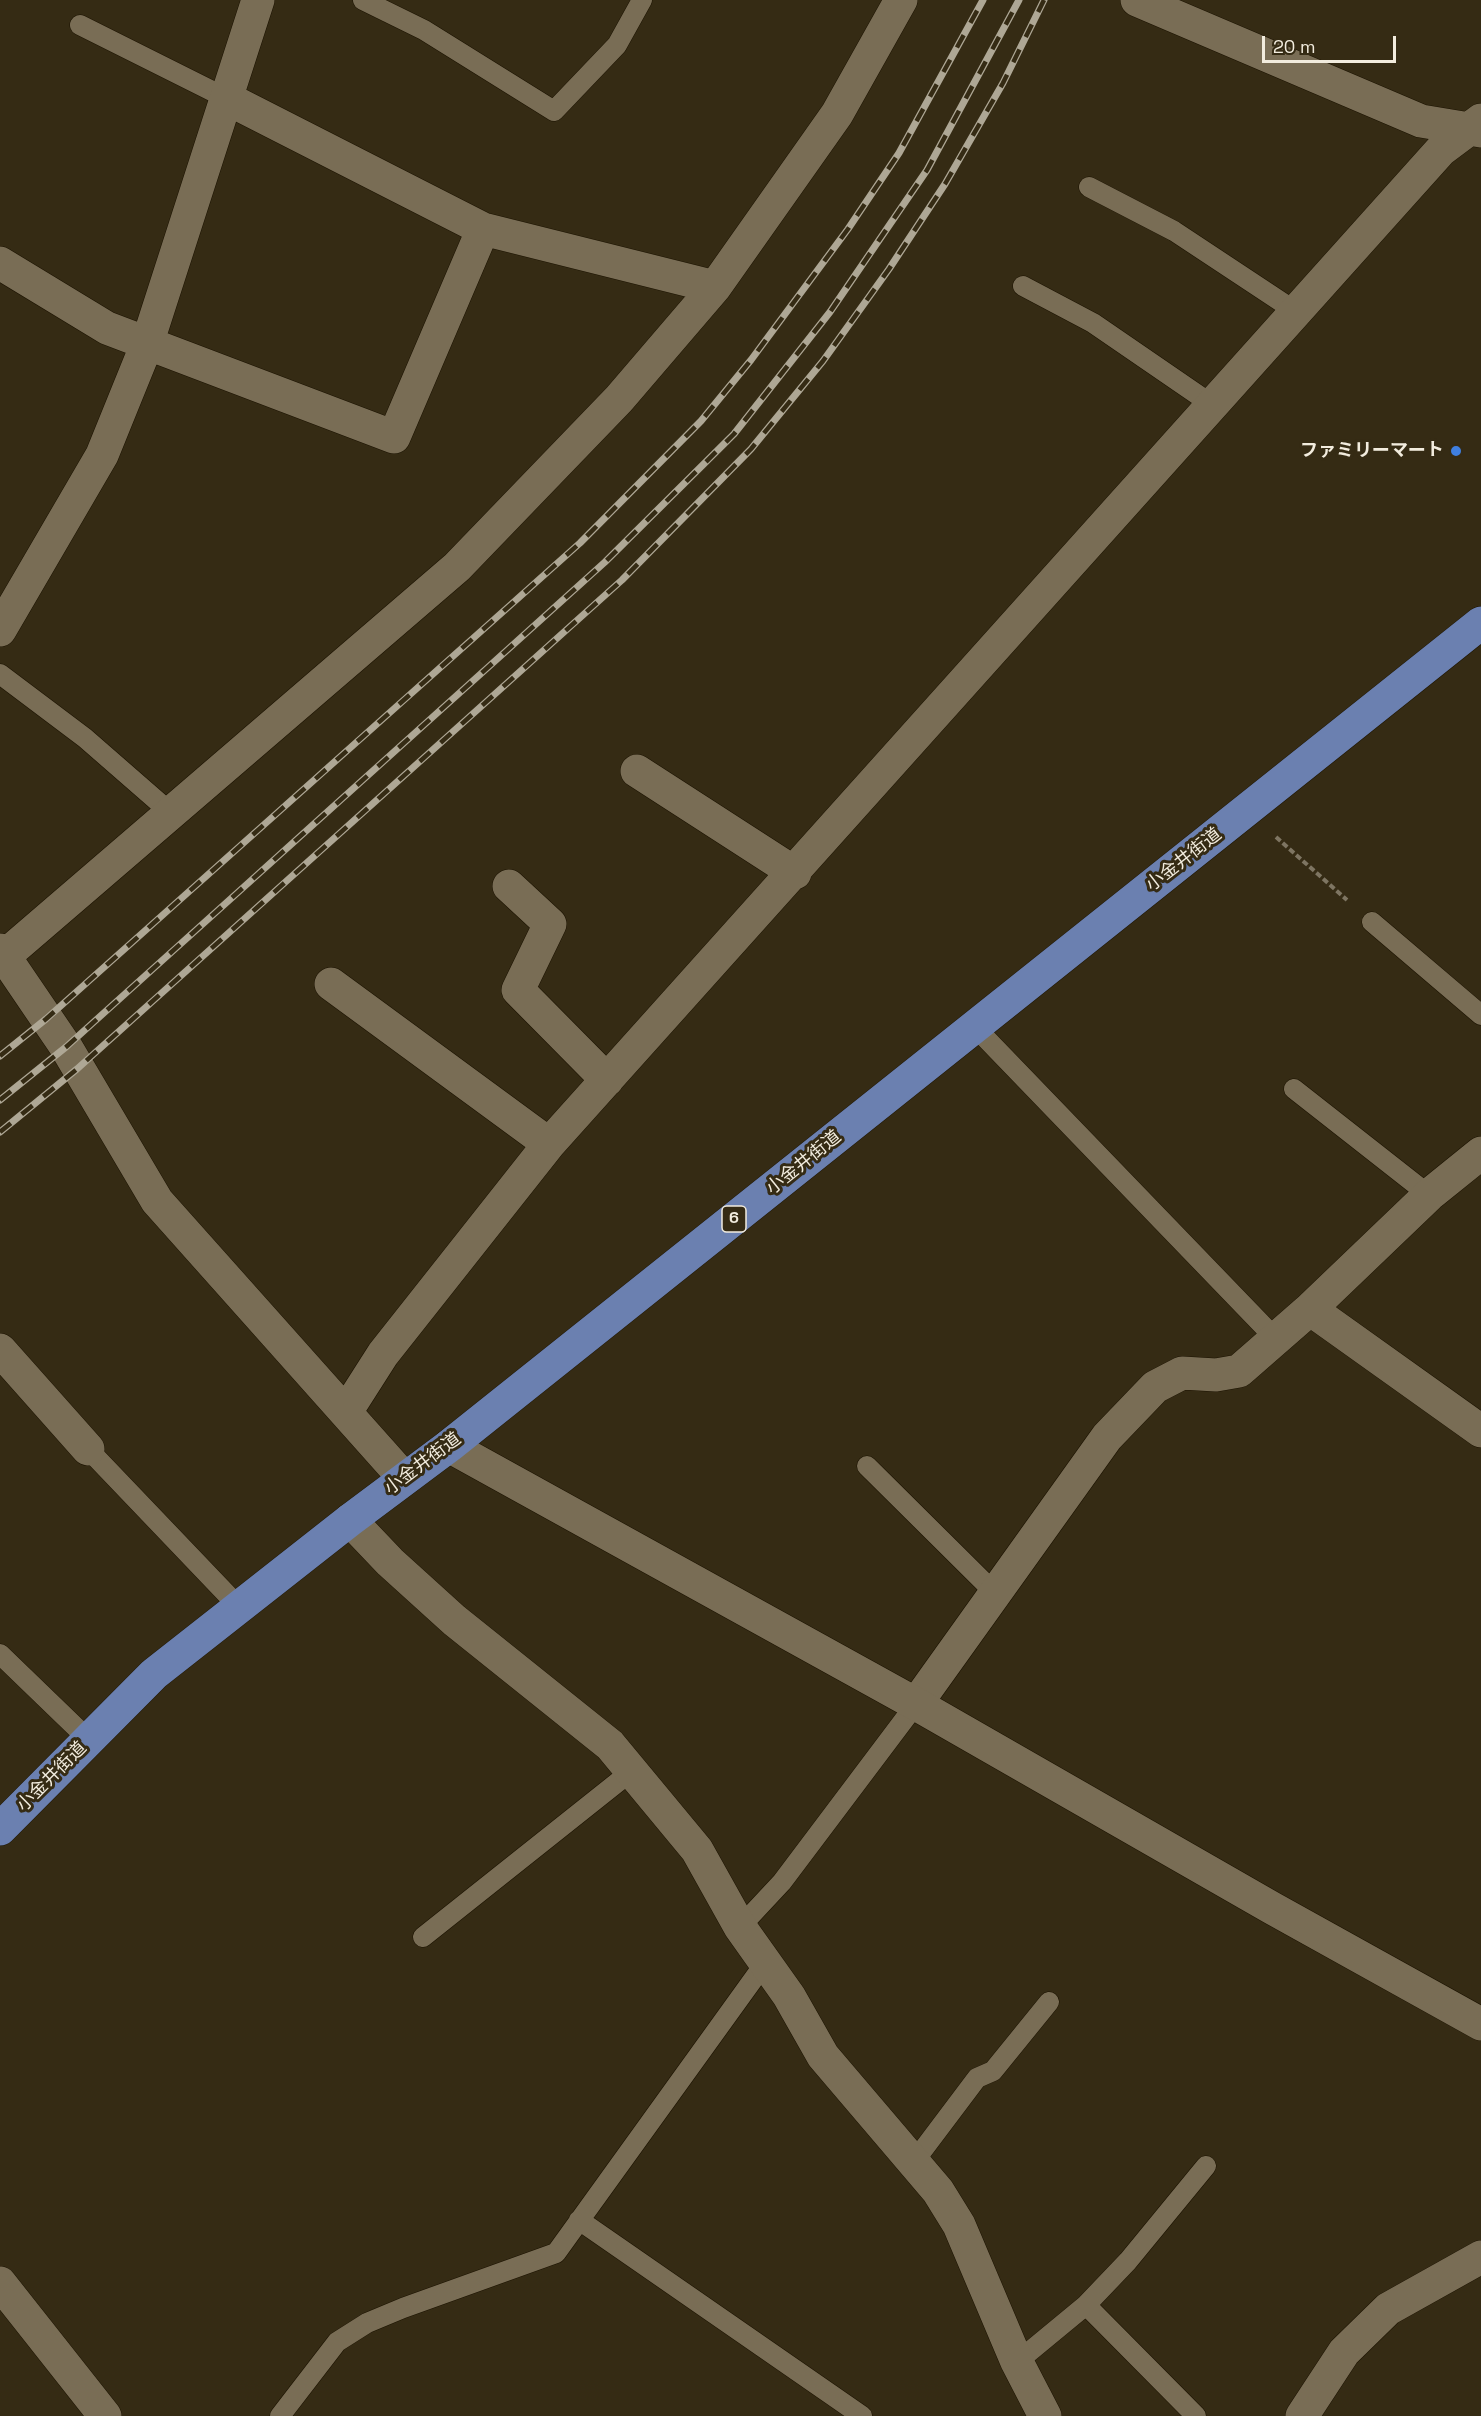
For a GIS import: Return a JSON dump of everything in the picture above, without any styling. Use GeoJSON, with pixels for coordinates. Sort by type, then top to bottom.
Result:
{"type":"FeatureCollection","features":[{"type":"Feature","properties":{"kind":"main road","name":"小金井街道"},"geometry":{"type":"LineString","coordinates":[[0,1829],[154,1674],[404,1478],[449,1446],[1481,623]]}},
{"type":"Feature","properties":{"kind":"street"},"geometry":{"type":"LineString","coordinates":[[0,630],[102,455],[147,344],[228,99],[258,0]]}},
{"type":"Feature","properties":{"kind":"street"},"geometry":{"type":"LineString","coordinates":[[404,1478],[157,1201],[66,1047],[2,955],[457,567],[619,399],[715,287],[837,114],[901,0]]}},
{"type":"Feature","properties":{"kind":"street"},"geometry":{"type":"LineString","coordinates":[[1137,0],[1421,121],[1476,127]]}},
{"type":"Feature","properties":{"kind":"street"},"geometry":{"type":"LineString","coordinates":[[228,99],[483,229],[715,287]]}},
{"type":"Feature","properties":{"kind":"street"},"geometry":{"type":"LineString","coordinates":[[346,1412],[383,1354],[549,1144],[1298,313],[1441,150],[1476,127]]}},
{"type":"Feature","properties":{"kind":"street"},"geometry":{"type":"LineString","coordinates":[[0,263],[107,328],[394,438],[483,229]]}},
{"type":"Feature","properties":{"kind":"street"},"geometry":{"type":"LineString","coordinates":[[637,771],[795,873]]}},
{"type":"Feature","properties":{"kind":"street"},"geometry":{"type":"LineString","coordinates":[[509,886],[550,924],[518,990],[607,1080]]}},
{"type":"Feature","properties":{"kind":"street"},"geometry":{"type":"LineString","coordinates":[[331,984],[549,1144]]}},
{"type":"Feature","properties":{"kind":"street"},"geometry":{"type":"LineString","coordinates":[[916,1704],[1107,1437],[1155,1387],[1182,1373],[1216,1375],[1239,1371],[1310,1309],[1429,1195],[1481,1153]]}},
{"type":"Feature","properties":{"kind":"street"},"geometry":{"type":"LineString","coordinates":[[1310,1309],[1481,1431]]}},
{"type":"Feature","properties":{"kind":"street"},"geometry":{"type":"LineString","coordinates":[[0,1350],[88,1449]]}},
{"type":"Feature","properties":{"kind":"street"},"geometry":{"type":"LineString","coordinates":[[449,1446],[916,1704],[1272,1908],[1481,2024]]}},
{"type":"Feature","properties":{"kind":"street"},"geometry":{"type":"LineString","coordinates":[[350,1520],[390,1562],[454,1620],[610,1745],[697,1850],[740,1927],[789,1996],[823,2056],[938,2191],[959,2225],[1017,2362],[1045,2416]]}},
{"type":"Feature","properties":{"kind":"street"},"geometry":{"type":"LineString","coordinates":[[1302,2416],[1344,2352],[1388,2309],[1481,2257]]}},
{"type":"Feature","properties":{"kind":"street"},"geometry":{"type":"LineString","coordinates":[[0,2283],[105,2416]]}},
{"type":"Feature","properties":{"kind":"lane"},"geometry":{"type":"LineString","coordinates":[[363,0],[424,30],[554,111],[617,45],[642,0]]}},
{"type":"Feature","properties":{"kind":"lane"},"geometry":{"type":"LineString","coordinates":[[80,25],[228,99]]}},
{"type":"Feature","properties":{"kind":"lane"},"geometry":{"type":"LineString","coordinates":[[1089,187],[1174,231],[1298,313]]}},
{"type":"Feature","properties":{"kind":"lane"},"geometry":{"type":"LineString","coordinates":[[1023,286],[1093,323],[1214,406]]}},
{"type":"Feature","properties":{"kind":"lane"},"geometry":{"type":"LineString","coordinates":[[0,674],[85,738],[171,813]]}},
{"type":"Feature","properties":{"kind":"lane"},"geometry":{"type":"LineString","coordinates":[[1372,922],[1481,1015]]}},
{"type":"Feature","properties":{"kind":"lane"},"geometry":{"type":"LineString","coordinates":[[974,1026],[1275,1338]]}},
{"type":"Feature","properties":{"kind":"lane"},"geometry":{"type":"LineString","coordinates":[[1294,1089],[1429,1195]]}},
{"type":"Feature","properties":{"kind":"lane"},"geometry":{"type":"LineString","coordinates":[[88,1449],[239,1607]]}},
{"type":"Feature","properties":{"kind":"lane"},"geometry":{"type":"LineString","coordinates":[[867,1467],[995,1593]]}},
{"type":"Feature","properties":{"kind":"lane"},"geometry":{"type":"LineString","coordinates":[[0,1654],[89,1740]]}},
{"type":"Feature","properties":{"kind":"lane"},"geometry":{"type":"LineString","coordinates":[[740,1927],[782,1882],[916,1704]]}},
{"type":"Feature","properties":{"kind":"lane"},"geometry":{"type":"LineString","coordinates":[[423,1937],[633,1770]]}},
{"type":"Feature","properties":{"kind":"lane"},"geometry":{"type":"LineString","coordinates":[[280,2416],[338,2342],[367,2323],[556,2253],[765,1962]]}},
{"type":"Feature","properties":{"kind":"lane"},"geometry":{"type":"LineString","coordinates":[[913,2163],[977,2078],[993,2071],[1049,2002]]}},
{"type":"Feature","properties":{"kind":"lane"},"geometry":{"type":"LineString","coordinates":[[1017,2362],[1086,2305],[1128,2261],[1206,2166]]}},
{"type":"Feature","properties":{"kind":"lane"},"geometry":{"type":"LineString","coordinates":[[579,2220],[862,2416]]}},
{"type":"Feature","properties":{"kind":"lane"},"geometry":{"type":"LineString","coordinates":[[1086,2305],[1197,2416]]}},
{"type":"Feature","properties":{"kind":"path"},"geometry":{"type":"LineString","coordinates":[[1247,811],[1372,922]]}},
{"type":"Feature","properties":{"kind":"railway"},"geometry":{"type":"LineString","coordinates":[[0,1056],[46,1019],[580,543],[701,421],[751,360],[848,229],[899,153],[983,0]]}},
{"type":"Feature","properties":{"kind":"railway"},"geometry":{"type":"LineString","coordinates":[[0,1100],[66,1047],[605,562],[734,434],[830,312],[927,170],[1019,0]]}},
{"type":"Feature","properties":{"kind":"railway"},"geometry":{"type":"LineString","coordinates":[[0,1132],[77,1069],[622,580],[751,449],[823,361],[889,269],[945,184],[1003,83],[1044,0]]}},
{"type":"Feature","properties":{"kind":"place","name":"ファミリーマート"},"geometry":{"type":"Point","coordinates":[1456,451]}}]}
